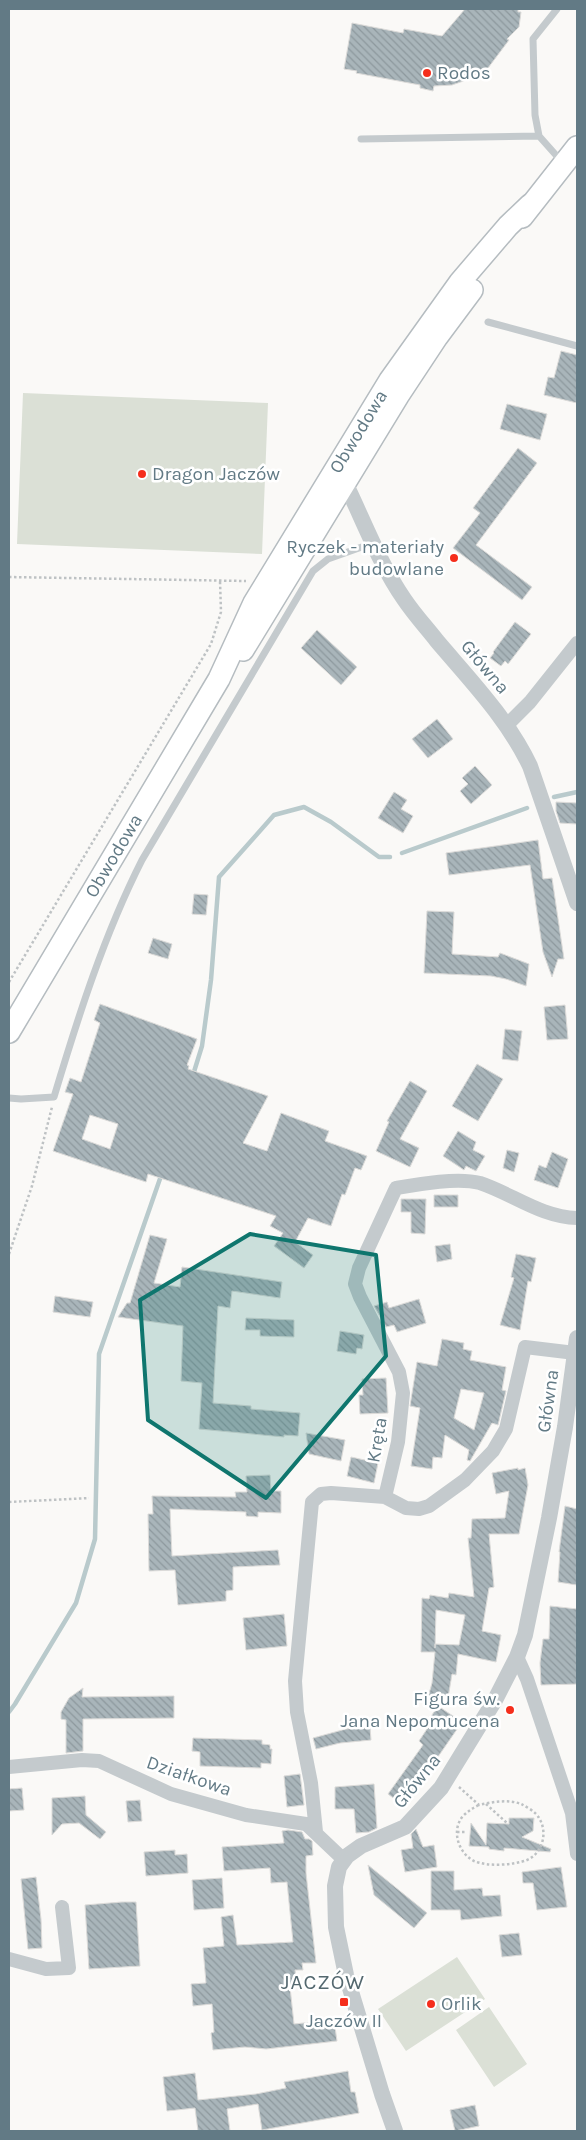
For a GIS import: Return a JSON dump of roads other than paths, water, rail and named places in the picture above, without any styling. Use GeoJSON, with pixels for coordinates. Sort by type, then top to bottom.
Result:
{"type":"FeatureCollection","features":[{"type":"Feature","properties":{"kind":"main road","name":"Obwodowa"},"geometry":{"type":"LineString","coordinates":[[9,1032],[219,679],[245,621],[267,583],[530,205],[571,155]]}},
{"type":"Feature","properties":{"kind":"main road","name":"Obwodowa"},"geometry":{"type":"LineString","coordinates":[[219,679],[254,634],[338,479]]}},
{"type":"Feature","properties":{"kind":"street","name":"Główna"},"geometry":{"type":"LineString","coordinates":[[338,479],[404,600],[507,725],[530,766],[577,903]]}},
{"type":"Feature","properties":{"kind":"street"},"geometry":{"type":"LineString","coordinates":[[507,725],[530,702],[577,643]]}},
{"type":"Feature","properties":{"kind":"street","name":"Kręta"},"geometry":{"type":"LineString","coordinates":[[385,1497],[398,1442],[403,1393],[399,1372],[364,1306],[355,1284],[358,1268],[396,1188],[441,1182],[478,1183],[560,1217],[577,1218]]}},
{"type":"Feature","properties":{"kind":"street","name":"Główna"},"geometry":{"type":"LineString","coordinates":[[344,1860],[361,1846],[406,1827],[419,1814],[448,1778],[492,1706],[516,1657],[525,1635],[538,1576],[565,1427],[576,1346]]}},
{"type":"Feature","properties":{"kind":"street"},"geometry":{"type":"LineString","coordinates":[[316,1832],[311,1783],[296,1712],[295,1681],[312,1502],[321,1494],[331,1493],[385,1497],[406,1508],[419,1509],[429,1506],[465,1480],[493,1451],[506,1429],[525,1347],[576,1346]]}},
{"type":"Feature","properties":{"kind":"street"},"geometry":{"type":"LineString","coordinates":[[516,1657],[527,1679],[572,1812],[577,1854]]}},
{"type":"Feature","properties":{"kind":"street","name":"Działkowa"},"geometry":{"type":"LineString","coordinates":[[9,1768],[82,1760],[99,1761],[172,1794],[246,1815],[306,1824],[344,1860]]}},
{"type":"Feature","properties":{"kind":"street"},"geometry":{"type":"LineString","coordinates":[[344,1860],[339,1868],[336,1886],[336,1927],[346,1975],[395,2131]]}},
{"type":"Feature","properties":{"kind":"street"},"geometry":{"type":"LineString","coordinates":[[9,1959],[46,1969],[69,1968],[62,1907]]}},
{"type":"Feature","properties":{"kind":"lane"},"geometry":{"type":"LineString","coordinates":[[539,136],[534,115],[533,39],[557,9]]}},
{"type":"Feature","properties":{"kind":"lane"},"geometry":{"type":"LineString","coordinates":[[361,139],[539,136],[571,155]]}},
{"type":"Feature","properties":{"kind":"lane"},"geometry":{"type":"LineString","coordinates":[[488,322],[577,346]]}},
{"type":"Feature","properties":{"kind":"lane"},"geometry":{"type":"LineString","coordinates":[[9,1098],[54,1097],[110,931],[142,860],[313,572],[328,559],[373,543]]}},
{"type":"Feature","properties":{"kind":"waterway"},"geometry":{"type":"LineString","coordinates":[[554,797],[577,792]]}},
{"type":"Feature","properties":{"kind":"waterway"},"geometry":{"type":"LineString","coordinates":[[193,1075],[202,1046],[211,980],[219,877],[274,815],[304,807],[331,822],[379,857],[390,857]]}},
{"type":"Feature","properties":{"kind":"waterway"},"geometry":{"type":"LineString","coordinates":[[402,853],[527,808]]}},
{"type":"Feature","properties":{"kind":"waterway"},"geometry":{"type":"LineString","coordinates":[[9,1712],[76,1603],[95,1539],[99,1354],[162,1173]]}},
{"type":"Feature","properties":{"kind":"place","name":"Rodos"},"geometry":{"type":"Point","coordinates":[427,73]}},
{"type":"Feature","properties":{"kind":"place","name":"Dragon Jaczów"},"geometry":{"type":"Point","coordinates":[142,474]}},
{"type":"Feature","properties":{"kind":"place","name":"Ryczek - materiały budowlane"},"geometry":{"type":"Point","coordinates":[454,558]}},
{"type":"Feature","properties":{"kind":"place","name":"Figura św. Jana Nepomucena"},"geometry":{"type":"Point","coordinates":[510,1710]}},
{"type":"Feature","properties":{"kind":"place","name":"Jaczów II"},"geometry":{"type":"Point","coordinates":[344,2002]}},
{"type":"Feature","properties":{"kind":"place","name":"Orlik"},"geometry":{"type":"Point","coordinates":[431,2004]}},
{"type":"Feature","properties":{"kind":"district","name":"JACZÓW"},"geometry":{"type":"Point","coordinates":[323,1982]}}]}
